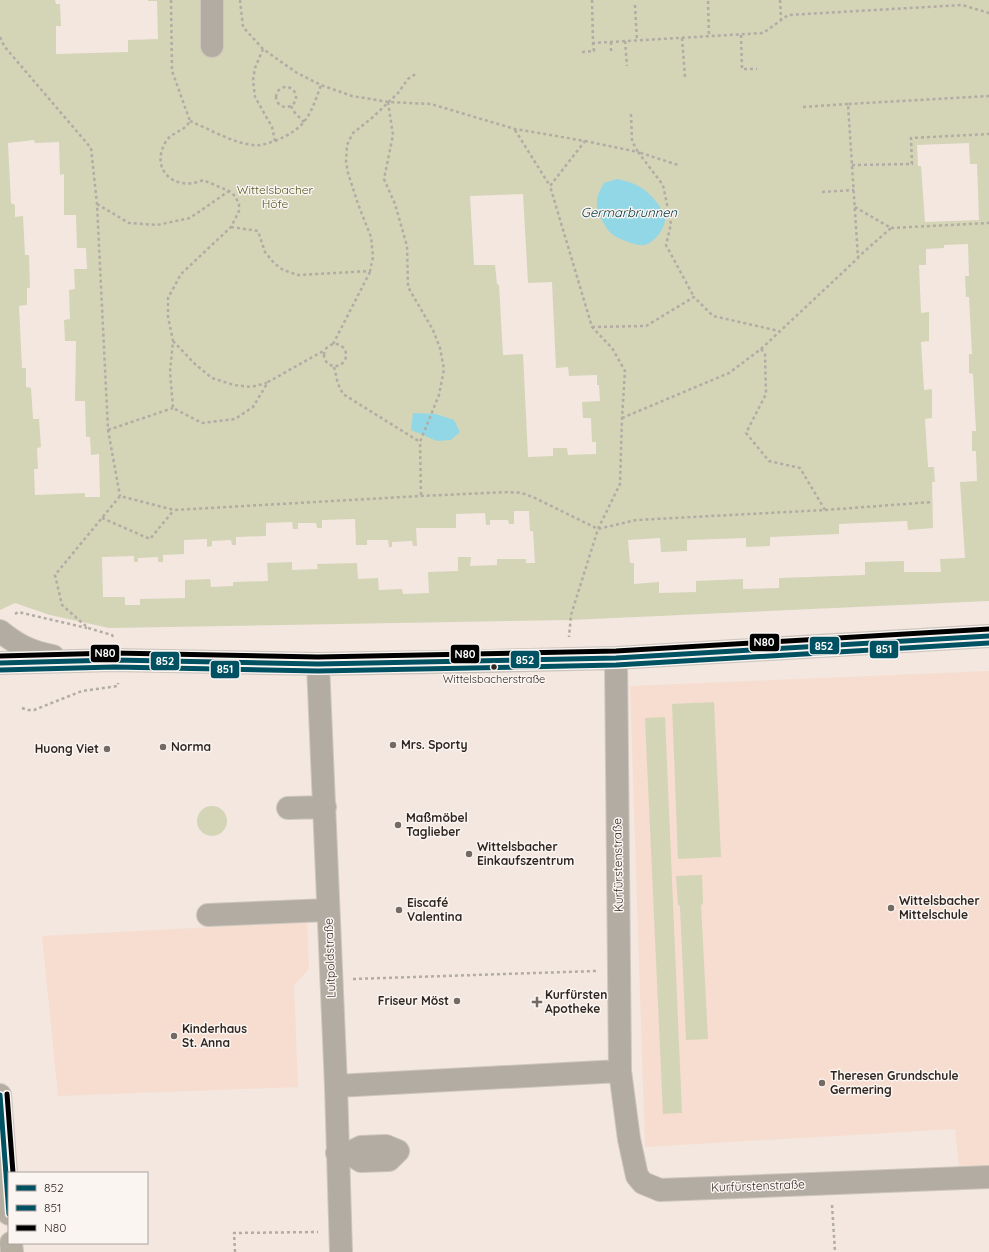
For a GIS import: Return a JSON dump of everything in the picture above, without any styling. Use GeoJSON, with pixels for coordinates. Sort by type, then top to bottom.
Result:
{"type":"FeatureCollection","features":[{"type":"Feature","properties":{"kind":"main road"},"geometry":{"type":"LineString","coordinates":[[0,1095],[8,1201]]}},
{"type":"Feature","properties":{"kind":"street"},"geometry":{"type":"LineString","coordinates":[[212,0],[212,46]]}},
{"type":"Feature","properties":{"kind":"street"},"geometry":{"type":"LineString","coordinates":[[6,623],[12,641],[35,652],[77,662]]}},
{"type":"Feature","properties":{"kind":"street"},"geometry":{"type":"LineString","coordinates":[[0,663],[114,660],[318,664],[616,658],[989,636]]}},
{"type":"Feature","properties":{"kind":"street","name":"Kurfürstenstraße"},"geometry":{"type":"LineString","coordinates":[[616,658],[620,1071],[629,1140],[637,1176],[643,1183],[660,1190],[989,1177]]}},
{"type":"Feature","properties":{"kind":"street","name":"Luitpoldstraße"},"geometry":{"type":"LineString","coordinates":[[318,664],[336,1086],[343,1153],[340,1242]]}},
{"type":"Feature","properties":{"kind":"street"},"geometry":{"type":"LineString","coordinates":[[288,808],[325,807]]}},
{"type":"Feature","properties":{"kind":"street"},"geometry":{"type":"LineString","coordinates":[[215,908],[328,903]]}},
{"type":"Feature","properties":{"kind":"street"},"geometry":{"type":"LineString","coordinates":[[336,1086],[620,1071]]}},
{"type":"Feature","properties":{"kind":"path"},"geometry":{"type":"LineString","coordinates":[[171,0],[172,71],[190,121],[238,141],[253,145],[265,144],[275,141],[297,130],[310,116],[321,85]]}},
{"type":"Feature","properties":{"kind":"path"},"geometry":{"type":"LineString","coordinates":[[240,0],[242,27],[263,48],[297,73],[321,85],[352,96],[388,102],[431,104],[515,129],[638,152],[678,165]]}},
{"type":"Feature","properties":{"kind":"path"},"geometry":{"type":"LineString","coordinates":[[582,52],[594,52],[592,0]]}},
{"type":"Feature","properties":{"kind":"path"},"geometry":{"type":"LineString","coordinates":[[780,0],[781,20]]}},
{"type":"Feature","properties":{"kind":"path"},"geometry":{"type":"LineString","coordinates":[[708,1],[709,37]]}},
{"type":"Feature","properties":{"kind":"path"},"geometry":{"type":"LineString","coordinates":[[635,5],[637,41]]}},
{"type":"Feature","properties":{"kind":"path"},"geometry":{"type":"LineString","coordinates":[[594,42],[637,41],[763,33],[788,15],[962,5],[989,13]]}},
{"type":"Feature","properties":{"kind":"path"},"geometry":{"type":"LineString","coordinates":[[740,35],[742,69],[757,69]]}},
{"type":"Feature","properties":{"kind":"path"},"geometry":{"type":"LineString","coordinates":[[0,37],[4,46],[91,148],[97,204],[108,430],[120,496],[55,575],[62,605],[88,628]]}},
{"type":"Feature","properties":{"kind":"path"},"geometry":{"type":"LineString","coordinates":[[682,38],[685,77]]}},
{"type":"Feature","properties":{"kind":"path"},"geometry":{"type":"LineString","coordinates":[[626,41],[627,66]]}},
{"type":"Feature","properties":{"kind":"path"},"geometry":{"type":"LineString","coordinates":[[611,42],[612,54]]}},
{"type":"Feature","properties":{"kind":"path"},"geometry":{"type":"LineString","coordinates":[[263,48],[255,68],[253,80],[255,97],[272,127],[275,141]]}},
{"type":"Feature","properties":{"kind":"path"},"geometry":{"type":"LineString","coordinates":[[173,341],[195,364],[212,378],[234,385],[252,387],[268,382],[333,344],[370,271],[373,257],[371,238],[348,174],[346,161],[347,145],[353,133],[373,117],[408,79],[417,73]]}},
{"type":"Feature","properties":{"kind":"path"},"geometry":{"type":"LineString","coordinates":[[284,87],[293,91],[295,94],[295,101],[291,106],[285,107],[279,105],[276,96],[279,90],[284,87]]}},
{"type":"Feature","properties":{"kind":"path"},"geometry":{"type":"LineString","coordinates":[[803,107],[989,96]]}},
{"type":"Feature","properties":{"kind":"path"},"geometry":{"type":"LineString","coordinates":[[388,102],[393,135],[384,180],[395,204],[407,246],[408,287],[433,330],[440,348],[444,369],[439,395],[434,410],[420,440],[421,496]]}},
{"type":"Feature","properties":{"kind":"path"},"geometry":{"type":"LineString","coordinates":[[848,104],[858,258]]}},
{"type":"Feature","properties":{"kind":"path"},"geometry":{"type":"LineString","coordinates":[[291,106],[295,113],[304,122]]}},
{"type":"Feature","properties":{"kind":"path"},"geometry":{"type":"LineString","coordinates":[[631,114],[632,141],[638,152],[663,185],[671,224],[666,245],[694,297],[713,316],[779,331]]}},
{"type":"Feature","properties":{"kind":"path"},"geometry":{"type":"LineString","coordinates":[[173,408],[170,372],[173,341],[168,317],[168,298],[180,274],[231,227],[239,211],[239,204],[235,196],[229,191],[203,180],[188,184],[178,183],[170,179],[165,172],[161,163],[161,153],[166,139],[184,128],[190,121]]}},
{"type":"Feature","properties":{"kind":"path"},"geometry":{"type":"LineString","coordinates":[[515,129],[550,186],[592,326],[612,348],[625,371],[620,484],[598,529],[571,615],[569,659]]}},
{"type":"Feature","properties":{"kind":"path"},"geometry":{"type":"LineString","coordinates":[[852,165],[912,164],[911,138],[989,134]]}},
{"type":"Feature","properties":{"kind":"path"},"geometry":{"type":"LineString","coordinates":[[550,186],[585,141]]}},
{"type":"Feature","properties":{"kind":"path"},"geometry":{"type":"LineString","coordinates":[[822,192],[854,190]]}},
{"type":"Feature","properties":{"kind":"path"},"geometry":{"type":"LineString","coordinates":[[97,204],[130,223],[157,225],[190,218],[229,191]]}},
{"type":"Feature","properties":{"kind":"path"},"geometry":{"type":"LineString","coordinates":[[855,207],[891,228],[989,223]]}},
{"type":"Feature","properties":{"kind":"path"},"geometry":{"type":"LineString","coordinates":[[231,227],[258,231],[265,252],[283,270],[298,275],[370,271]]}},
{"type":"Feature","properties":{"kind":"path"},"geometry":{"type":"LineString","coordinates":[[622,418],[729,372],[761,349],[891,228]]}},
{"type":"Feature","properties":{"kind":"path"},"geometry":{"type":"LineString","coordinates":[[592,326],[646,326],[694,297]]}},
{"type":"Feature","properties":{"kind":"path"},"geometry":{"type":"LineString","coordinates":[[325,350],[324,357],[327,364],[334,367],[345,362],[347,354],[343,347],[333,344]]}},
{"type":"Feature","properties":{"kind":"path"},"geometry":{"type":"LineString","coordinates":[[761,349],[765,354],[766,394],[746,433],[770,461],[800,468],[825,510]]}},
{"type":"Feature","properties":{"kind":"path"},"geometry":{"type":"LineString","coordinates":[[334,367],[338,384],[343,394],[420,440]]}},
{"type":"Feature","properties":{"kind":"path"},"geometry":{"type":"LineString","coordinates":[[108,430],[173,408],[202,423],[235,419],[253,407],[268,382]]}},
{"type":"Feature","properties":{"kind":"path"},"geometry":{"type":"LineString","coordinates":[[120,496],[174,510],[508,492],[522,493],[535,498],[598,529],[636,520],[825,510],[932,502]]}},
{"type":"Feature","properties":{"kind":"path"},"geometry":{"type":"LineString","coordinates":[[102,518],[150,539],[174,510]]}},
{"type":"Feature","properties":{"kind":"path"},"geometry":{"type":"LineString","coordinates":[[6,623],[18,612],[112,635],[118,686],[82,692],[34,710],[22,708]]}},
{"type":"Feature","properties":{"kind":"path"},"geometry":{"type":"LineString","coordinates":[[331,980],[619,970]]}},
{"type":"Feature","properties":{"kind":"path"},"geometry":{"type":"LineString","coordinates":[[831,1183],[835,1252]]}},
{"type":"Feature","properties":{"kind":"path"},"geometry":{"type":"LineString","coordinates":[[236,1252],[234,1233],[340,1242]]}},
{"type":"Feature","properties":{"kind":"shaded area"},"geometry":{"type":"Polygon","coordinates":[[[989,671],[989,1173],[960,1174],[955,1129],[645,1147],[630,686],[989,671]]]}},
{"type":"Feature","properties":{"kind":"shaded area","name":"Kinderhaus St. Anna"},"geometry":{"type":"Polygon","coordinates":[[[307,922],[309,969],[294,985],[298,1087],[58,1096],[42,936],[307,922]]]}},
{"type":"Feature","properties":{"kind":"green space","name":"Wittelsbacher Höfe"},"geometry":{"type":"Polygon","coordinates":[[[0,0],[55,0],[56,4],[60,4],[61,26],[56,26],[56,54],[128,52],[128,40],[158,39],[157,1],[148,0],[989,0],[989,601],[570,620],[109,628],[50,615],[15,603],[0,610],[0,0]],[[34,140],[8,143],[11,203],[15,205],[15,217],[23,216],[25,255],[29,255],[30,288],[27,288],[27,305],[19,306],[22,368],[26,368],[26,387],[31,388],[33,419],[39,419],[41,447],[37,448],[38,469],[34,469],[35,495],[85,493],[85,497],[100,497],[99,454],[91,455],[90,437],[86,437],[85,401],[75,401],[76,341],[65,341],[64,320],[70,319],[69,290],[75,289],[74,269],[87,269],[86,248],[77,248],[76,215],[64,215],[64,174],[60,175],[59,142],[35,143],[34,140]],[[969,143],[917,145],[918,166],[921,166],[925,222],[979,220],[977,164],[970,164],[969,143]],[[523,194],[470,196],[474,265],[495,265],[497,284],[499,285],[503,355],[523,354],[528,457],[553,456],[553,448],[567,448],[568,455],[596,454],[596,442],[592,442],[591,418],[583,418],[582,402],[600,401],[597,375],[569,376],[568,367],[556,368],[552,282],[528,283],[523,194]],[[968,244],[944,245],[944,248],[926,249],[926,265],[919,265],[921,313],[929,312],[929,341],[921,342],[924,390],[932,389],[932,418],[925,419],[928,467],[934,467],[935,482],[932,482],[933,528],[908,530],[907,521],[839,524],[839,534],[770,537],[770,546],[746,547],[746,538],[687,540],[687,551],[661,552],[660,538],[628,540],[630,563],[634,563],[634,584],[659,582],[659,593],[696,592],[696,581],[743,579],[743,589],[779,588],[779,578],[865,575],[865,562],[904,561],[904,572],[941,572],[940,559],[965,558],[960,482],[977,481],[976,451],[972,451],[972,431],[976,431],[973,374],[969,373],[969,354],[972,354],[969,297],[966,297],[965,276],[969,276],[968,244]],[[514,511],[514,524],[509,524],[508,520],[490,520],[490,525],[486,525],[485,513],[456,514],[456,528],[416,528],[417,546],[413,546],[412,541],[392,542],[392,547],[389,547],[388,540],[367,540],[367,545],[356,545],[355,519],[322,520],[322,528],[317,528],[316,523],[298,523],[298,529],[293,529],[292,522],[266,523],[266,536],[236,537],[236,545],[232,545],[231,540],[212,541],[212,546],[207,547],[207,539],[184,540],[184,554],[163,555],[163,562],[158,562],[158,557],[138,558],[138,562],[134,562],[134,556],[102,557],[103,597],[125,597],[125,605],[140,605],[140,599],[185,598],[185,580],[210,579],[211,587],[233,586],[233,582],[268,581],[267,563],[292,562],[292,570],[318,569],[317,564],[357,563],[358,579],[378,578],[379,590],[402,589],[403,594],[429,593],[428,572],[458,571],[458,557],[471,557],[470,566],[497,565],[497,559],[526,559],[526,563],[535,563],[533,531],[530,531],[529,511],[514,511]]]}},
{"type":"Feature","properties":{"kind":"green space"},"geometry":{"type":"Polygon","coordinates":[[[714,702],[721,857],[678,859],[672,704],[714,702]]]}},
{"type":"Feature","properties":{"kind":"green space"},"geometry":{"type":"Polygon","coordinates":[[[665,717],[682,1113],[663,1114],[645,718],[665,717]]]}},
{"type":"Feature","properties":{"kind":"green space"},"geometry":{"type":"Polygon","coordinates":[[[212,806],[218,807],[226,815],[226,827],[218,835],[212,836],[206,835],[198,827],[197,821],[198,815],[206,807],[212,806]]]}},
{"type":"Feature","properties":{"kind":"green space"},"geometry":{"type":"Polygon","coordinates":[[[702,875],[703,904],[701,905],[708,1039],[686,1040],[680,906],[678,905],[676,876],[702,875]]]}},
{"type":"Feature","properties":{"kind":"water","name":"Germarbrunnen"},"geometry":{"type":"Polygon","coordinates":[[[617,179],[630,182],[645,190],[658,204],[664,214],[665,220],[663,228],[658,236],[647,244],[636,244],[616,237],[605,226],[600,217],[597,207],[597,198],[599,193],[604,183],[617,179]]]}},
{"type":"Feature","properties":{"kind":"water"},"geometry":{"type":"Polygon","coordinates":[[[413,413],[436,414],[454,420],[460,432],[451,440],[437,441],[411,430],[413,413]]]}},
{"type":"Feature","properties":{"kind":"transit line","name":"N80"},"geometry":{"type":"LineString","coordinates":[[0,656],[114,653],[318,657],[616,651],[989,629]]}},
{"type":"Feature","properties":{"kind":"transit line","name":"852"},"geometry":{"type":"LineString","coordinates":[[0,663],[114,660],[318,664],[616,658],[989,636]]}},
{"type":"Feature","properties":{"kind":"transit line","name":"851"},"geometry":{"type":"LineString","coordinates":[[0,670],[114,667],[318,671],[616,665],[989,643]]}},
{"type":"Feature","properties":{"kind":"transit line","name":"N80"},"geometry":{"type":"LineString","coordinates":[[7,1094],[13,1172]]}},
{"type":"Feature","properties":{"kind":"transit line","name":"852"},"geometry":{"type":"LineString","coordinates":[[0,1095],[8,1201]]}},
{"type":"Feature","properties":{"kind":"place","name":"Wittelsbacherstraße"},"geometry":{"type":"Point","coordinates":[494,667]}},
{"type":"Feature","properties":{"kind":"place","name":"Mrs. Sporty"},"geometry":{"type":"Point","coordinates":[393,745]}},
{"type":"Feature","properties":{"kind":"place","name":"Norma"},"geometry":{"type":"Point","coordinates":[163,747]}},
{"type":"Feature","properties":{"kind":"place","name":"Huong Viet"},"geometry":{"type":"Point","coordinates":[107,749]}},
{"type":"Feature","properties":{"kind":"place","name":"Maßmöbel Taglieber"},"geometry":{"type":"Point","coordinates":[398,825]}},
{"type":"Feature","properties":{"kind":"place","name":"Wittelsbacher Einkaufszentrum"},"geometry":{"type":"Point","coordinates":[469,854]}},
{"type":"Feature","properties":{"kind":"place","name":"Wittelsbacher Mittelschule"},"geometry":{"type":"Point","coordinates":[891,908]}},
{"type":"Feature","properties":{"kind":"place","name":"Eiscafé Valentina"},"geometry":{"type":"Point","coordinates":[399,910]}},
{"type":"Feature","properties":{"kind":"place","name":"Friseur Möst"},"geometry":{"type":"Point","coordinates":[457,1001]}},
{"type":"Feature","properties":{"kind":"place","name":"Kurfürsten Apotheke"},"geometry":{"type":"Point","coordinates":[537,1002]}},
{"type":"Feature","properties":{"kind":"place","name":"Kinderhaus St. Anna"},"geometry":{"type":"Point","coordinates":[174,1036]}},
{"type":"Feature","properties":{"kind":"place","name":"Theresen Grundschule Germering"},"geometry":{"type":"Point","coordinates":[822,1083]}}]}
